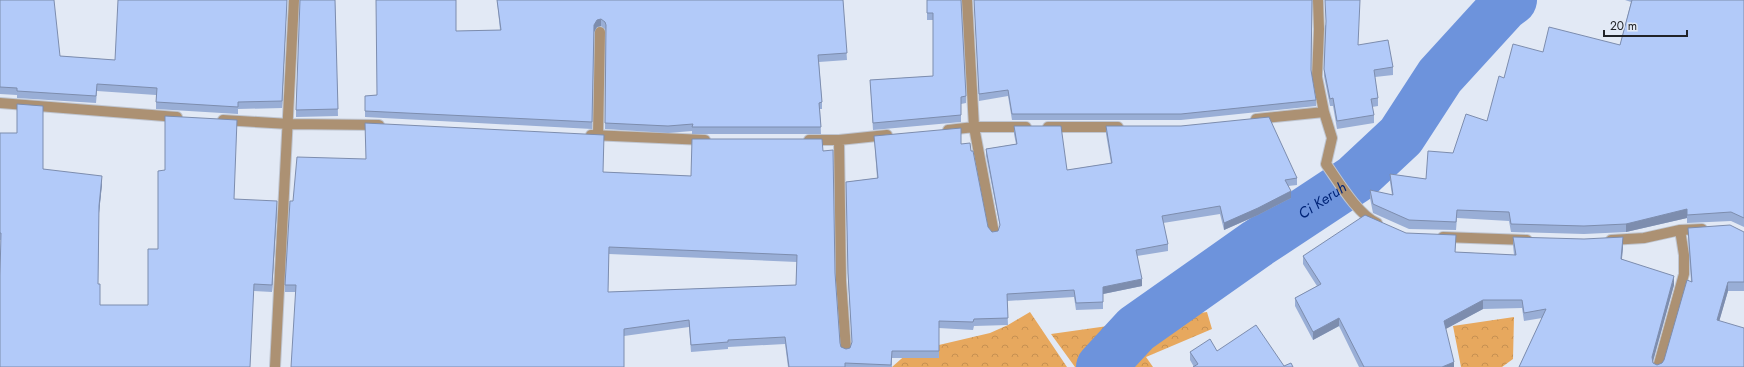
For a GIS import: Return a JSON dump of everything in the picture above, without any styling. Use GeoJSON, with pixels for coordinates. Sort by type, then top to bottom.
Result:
{"type":"FeatureCollection","features":[{"type":"Feature","properties":{"kind":"street"},"geometry":{"type":"LineString","coordinates":[[275,367],[289,124],[294,0]]}},
{"type":"Feature","properties":{"kind":"street"},"geometry":{"type":"LineString","coordinates":[[967,0],[974,127],[994,233]]}},
{"type":"Feature","properties":{"kind":"street"},"geometry":{"type":"LineString","coordinates":[[1318,0],[1320,29],[1317,77],[1324,112],[1332,138],[1326,164],[1354,203],[1371,220],[1390,228]]}},
{"type":"Feature","properties":{"kind":"street"},"geometry":{"type":"LineString","coordinates":[[598,136],[600,32]]}},
{"type":"Feature","properties":{"kind":"street"},"geometry":{"type":"LineString","coordinates":[[0,103],[186,118]]}},
{"type":"Feature","properties":{"kind":"street"},"geometry":{"type":"LineString","coordinates":[[1245,120],[1324,112]]}},
{"type":"Feature","properties":{"kind":"street"},"geometry":{"type":"LineString","coordinates":[[210,119],[289,124],[348,123],[387,125]]}},
{"type":"Feature","properties":{"kind":"street"},"geometry":{"type":"LineString","coordinates":[[935,131],[974,127],[1126,127]]}},
{"type":"Feature","properties":{"kind":"street"},"geometry":{"type":"LineString","coordinates":[[582,135],[716,140]]}},
{"type":"Feature","properties":{"kind":"street"},"geometry":{"type":"LineString","coordinates":[[801,140],[839,140],[895,135]]}},
{"type":"Feature","properties":{"kind":"street"},"geometry":{"type":"LineString","coordinates":[[839,140],[841,280],[846,350]]}},
{"type":"Feature","properties":{"kind":"street"},"geometry":{"type":"LineString","coordinates":[[1599,240],[1644,238],[1680,230],[1709,228]]}},
{"type":"Feature","properties":{"kind":"street"},"geometry":{"type":"LineString","coordinates":[[1658,367],[1684,274],[1684,255],[1680,230]]}},
{"type":"Feature","properties":{"kind":"street"},"geometry":{"type":"LineString","coordinates":[[1430,236],[1537,240]]}},
{"type":"Feature","properties":{"kind":"green space"},"geometry":{"type":"Polygon","coordinates":[[[1030,312],[1067,367],[892,367],[909,352],[990,333],[1008,325],[1030,312]]]}},
{"type":"Feature","properties":{"kind":"green space"},"geometry":{"type":"Polygon","coordinates":[[[1207,312],[1212,329],[1146,357],[1153,367],[1075,367],[1051,334],[1207,312]]]}},
{"type":"Feature","properties":{"kind":"green space"},"geometry":{"type":"Polygon","coordinates":[[[1514,317],[1513,359],[1502,367],[1461,367],[1453,326],[1514,317]]]}},
{"type":"Feature","properties":{"kind":"building"},"geometry":{"type":"Polygon","coordinates":[[[0,0],[54,0],[60,56],[115,60],[118,0],[287,0],[282,101],[238,102],[238,107],[156,102],[157,88],[97,84],[96,96],[17,91],[17,88],[0,87],[0,0]]]}},
{"type":"Feature","properties":{"kind":"building"},"geometry":{"type":"Polygon","coordinates":[[[300,0],[335,0],[338,109],[296,110],[300,0]]]}},
{"type":"Feature","properties":{"kind":"building"},"geometry":{"type":"Polygon","coordinates":[[[376,0],[456,0],[456,31],[501,30],[497,0],[843,0],[847,53],[818,55],[822,102],[819,103],[821,127],[692,127],[693,124],[668,126],[605,123],[606,25],[601,19],[597,20],[594,25],[592,122],[365,111],[365,96],[377,95],[376,0]]]}},
{"type":"Feature","properties":{"kind":"building"},"geometry":{"type":"Polygon","coordinates":[[[927,0],[961,0],[966,96],[961,97],[961,115],[873,123],[870,80],[933,76],[933,13],[927,13],[927,0]]]}},
{"type":"Feature","properties":{"kind":"building"},"geometry":{"type":"Polygon","coordinates":[[[974,0],[1312,0],[1311,70],[1316,100],[1181,114],[1012,114],[1008,90],[979,94],[974,0]]]}},
{"type":"Feature","properties":{"kind":"building"},"geometry":{"type":"Polygon","coordinates":[[[1325,0],[1360,0],[1358,45],[1388,40],[1393,67],[1374,70],[1378,98],[1371,99],[1374,115],[1337,121],[1333,98],[1330,99],[1324,69],[1326,21],[1325,0]]]}},
{"type":"Feature","properties":{"kind":"building"},"geometry":{"type":"Polygon","coordinates":[[[1632,0],[1744,0],[1744,218],[1731,212],[1687,215],[1687,209],[1626,224],[1584,226],[1511,224],[1509,212],[1457,210],[1456,222],[1409,220],[1373,204],[1370,190],[1393,195],[1390,174],[1426,179],[1428,151],[1453,153],[1466,114],[1487,121],[1499,76],[1504,78],[1513,44],[1543,52],[1549,27],[1620,45],[1632,0]]]}},
{"type":"Feature","properties":{"kind":"building"},"geometry":{"type":"Polygon","coordinates":[[[17,104],[43,106],[43,169],[102,176],[99,206],[98,284],[100,284],[100,305],[148,305],[148,249],[158,249],[158,171],[165,170],[165,116],[237,120],[234,199],[277,201],[272,285],[254,284],[250,367],[0,367],[0,133],[17,133],[17,104]]]}},
{"type":"Feature","properties":{"kind":"building"},"geometry":{"type":"Polygon","coordinates":[[[1269,117],[1297,178],[1285,180],[1291,191],[1224,223],[1220,206],[1162,216],[1168,244],[1136,250],[1142,279],[1103,287],[1103,302],[1076,303],[1074,290],[1007,294],[1008,318],[974,319],[973,322],[939,321],[939,351],[892,351],[891,365],[845,363],[845,367],[789,367],[785,337],[728,340],[728,342],[691,345],[689,320],[624,329],[624,367],[291,367],[296,285],[285,285],[290,201],[293,201],[297,157],[366,159],[365,123],[604,135],[603,172],[691,176],[692,139],[822,139],[823,151],[833,150],[835,273],[840,343],[841,347],[846,349],[850,348],[852,342],[848,273],[846,182],[878,178],[874,136],[961,128],[961,144],[970,143],[971,151],[973,151],[988,227],[992,232],[998,231],[1000,225],[986,149],[1017,144],[1014,126],[1061,126],[1067,170],[1112,163],[1106,126],[1181,126],[1269,117]],[[609,247],[608,292],[796,285],[797,255],[609,247]]]}},
{"type":"Feature","properties":{"kind":"building"},"geometry":{"type":"Polygon","coordinates":[[[1365,215],[1406,233],[1456,235],[1455,252],[1516,255],[1513,237],[1584,239],[1623,237],[1621,259],[1674,276],[1652,357],[1653,363],[1657,365],[1662,363],[1664,360],[1687,280],[1692,282],[1688,228],[1730,225],[1744,232],[1744,282],[1728,282],[1717,320],[1744,328],[1744,367],[1519,367],[1546,309],[1524,313],[1522,300],[1483,300],[1444,321],[1454,362],[1442,367],[1364,367],[1339,318],[1313,332],[1295,298],[1321,284],[1303,256],[1365,215]]]}},
{"type":"Feature","properties":{"kind":"building"},"geometry":{"type":"Polygon","coordinates":[[[1256,325],[1284,366],[1291,363],[1293,367],[1193,367],[1198,364],[1190,352],[1210,339],[1217,351],[1256,325]]]}},
{"type":"Feature","properties":{"kind":"waterway","name":"Ci Keruh"},"geometry":{"type":"LineString","coordinates":[[1101,367],[1136,329],[1258,243],[1355,179],[1401,136],[1440,76],[1504,6],[1512,0]]}}]}
